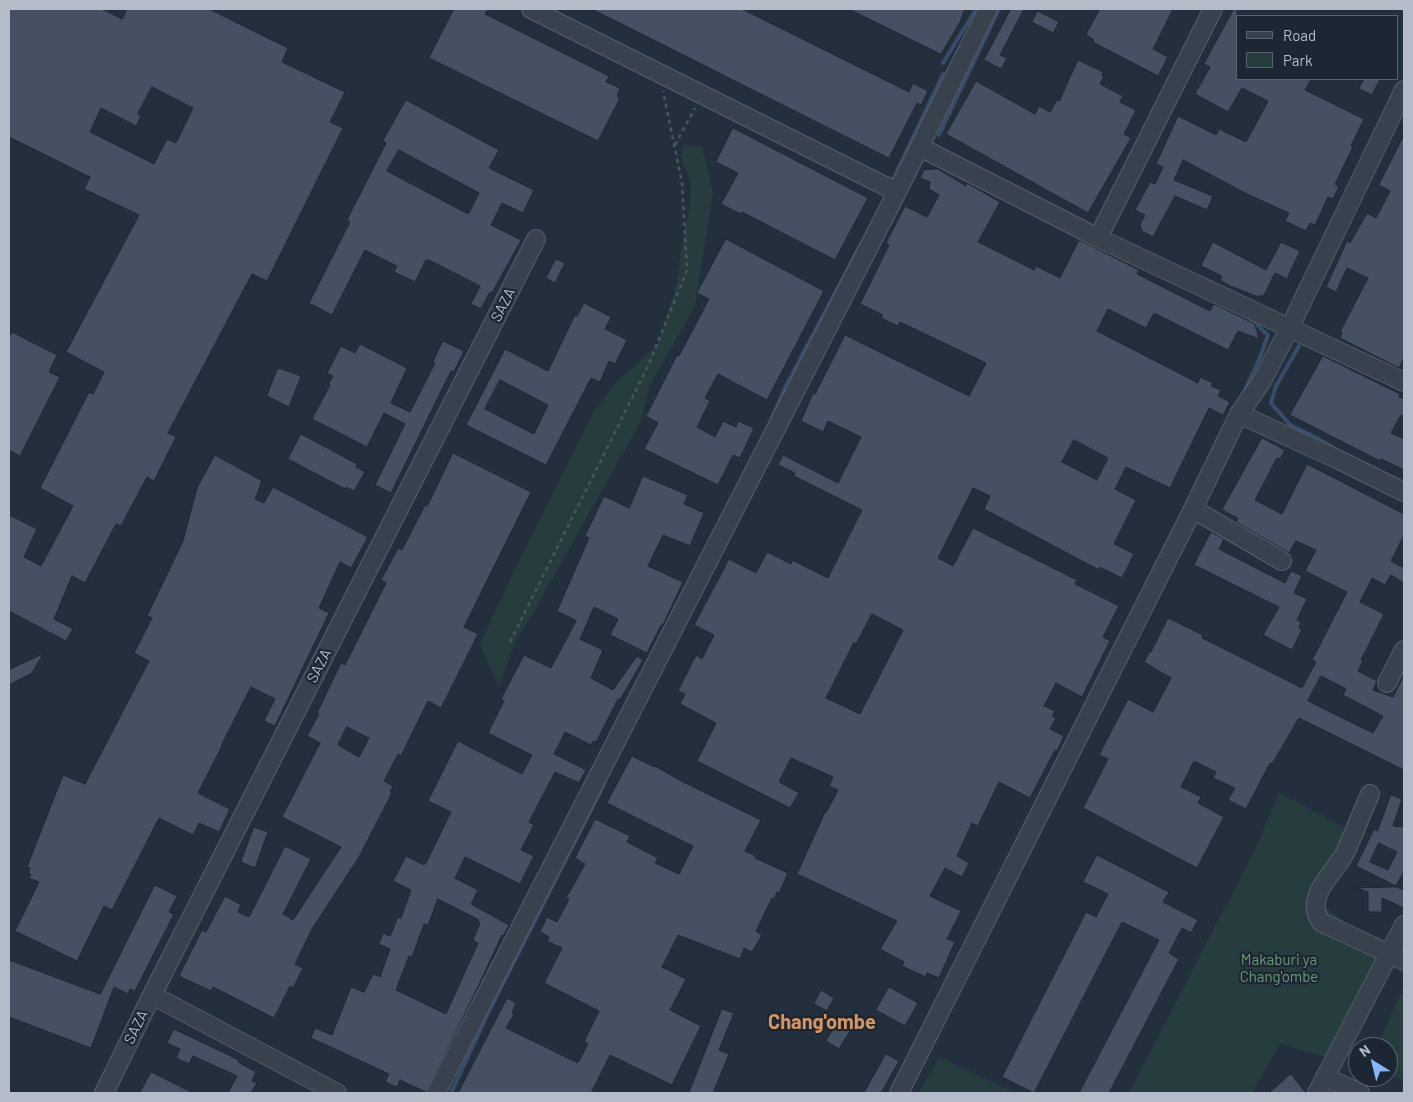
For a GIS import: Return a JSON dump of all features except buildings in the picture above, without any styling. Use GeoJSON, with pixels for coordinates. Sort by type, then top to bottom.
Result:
{"type":"FeatureCollection","features":[{"type":"Feature","properties":{"kind":"street"},"geometry":{"type":"LineString","coordinates":[[532,9],[897,192]]}},
{"type":"Feature","properties":{"kind":"street"},"geometry":{"type":"LineString","coordinates":[[532,9],[897,192]]}},
{"type":"Feature","properties":{"kind":"street"},"geometry":{"type":"LineString","coordinates":[[436,1093],[920,147],[988,9]]}},
{"type":"Feature","properties":{"kind":"street"},"geometry":{"type":"LineString","coordinates":[[1098,238],[1213,9]]}},
{"type":"Feature","properties":{"kind":"street"},"geometry":{"type":"LineString","coordinates":[[900,1093],[1239,414],[1262,381],[1289,328],[1404,90]]}},
{"type":"Feature","properties":{"kind":"street"},"geometry":{"type":"LineString","coordinates":[[920,147],[1098,238],[1404,382]]}},
{"type":"Feature","properties":{"kind":"street","name":"SAZA"},"geometry":{"type":"LineString","coordinates":[[104,1093],[536,239]]}},
{"type":"Feature","properties":{"kind":"street"},"geometry":{"type":"LineString","coordinates":[[1239,414],[1337,458],[1404,492]]}},
{"type":"Feature","properties":{"kind":"street"},"geometry":{"type":"LineString","coordinates":[[1193,508],[1282,561]]}},
{"type":"Feature","properties":{"kind":"street"},"geometry":{"type":"LineString","coordinates":[[1388,683],[1404,650]]}},
{"type":"Feature","properties":{"kind":"street"},"geometry":{"type":"LineString","coordinates":[[1370,794],[1345,853],[1319,889],[1316,910],[1321,922],[1397,958]]}},
{"type":"Feature","properties":{"kind":"street"},"geometry":{"type":"LineString","coordinates":[[1317,1093],[1397,958],[1404,925]]}},
{"type":"Feature","properties":{"kind":"street"},"geometry":{"type":"LineString","coordinates":[[152,995],[337,1093]]}},
{"type":"Feature","properties":{"kind":"street"},"geometry":{"type":"LineString","coordinates":[[1325,1077],[1360,1093]]}},
{"type":"Feature","properties":{"kind":"path"},"geometry":{"type":"LineString","coordinates":[[510,642],[649,364],[687,270],[682,183],[658,73]]}},
{"type":"Feature","properties":{"kind":"path"},"geometry":{"type":"LineString","coordinates":[[674,146],[703,96]]}},
{"type":"Feature","properties":{"kind":"green space"},"geometry":{"type":"Polygon","coordinates":[[[684,145],[702,146],[713,193],[695,306],[649,387],[641,421],[536,608],[516,640],[499,687],[480,644],[514,571],[594,411],[617,382],[658,344],[677,283],[681,248],[690,204],[691,184],[681,157],[684,145]]]}},
{"type":"Feature","properties":{"kind":"green space","name":"Makaburi ya Chang'ombe"},"geometry":{"type":"Polygon","coordinates":[[[1279,793],[1353,832],[1319,903],[1384,951],[1335,1059],[1280,1044],[1252,1093],[1129,1093],[1254,851],[1279,793]]]}},
{"type":"Feature","properties":{"kind":"green space"},"geometry":{"type":"Polygon","coordinates":[[[1404,987],[1404,1081],[1398,1078],[1398,1037],[1381,1037],[1404,987]]]}},
{"type":"Feature","properties":{"kind":"green space"},"geometry":{"type":"Polygon","coordinates":[[[939,1057],[1015,1093],[919,1093],[939,1057]]]}},
{"type":"Feature","properties":{"kind":"waterway"},"geometry":{"type":"LineString","coordinates":[[943,63],[976,9]]}},
{"type":"Feature","properties":{"kind":"waterway"},"geometry":{"type":"LineString","coordinates":[[939,135],[999,9]]}},
{"type":"Feature","properties":{"kind":"waterway"},"geometry":{"type":"LineString","coordinates":[[891,184],[943,74]]}},
{"type":"Feature","properties":{"kind":"waterway"},"geometry":{"type":"LineString","coordinates":[[771,420],[785,388],[861,244]]}},
{"type":"Feature","properties":{"kind":"waterway"},"geometry":{"type":"LineString","coordinates":[[1243,394],[1268,335],[1249,318]]}},
{"type":"Feature","properties":{"kind":"waterway"},"geometry":{"type":"LineString","coordinates":[[1299,346],[1276,386],[1271,403],[1290,425],[1335,449]]}},
{"type":"Feature","properties":{"kind":"waterway"},"geometry":{"type":"LineString","coordinates":[[451,1093],[490,1009],[604,784]]}},
{"type":"Feature","properties":{"kind":"district","name":"Chang'ombe"},"geometry":{"type":"Point","coordinates":[822,1022]}}]}
